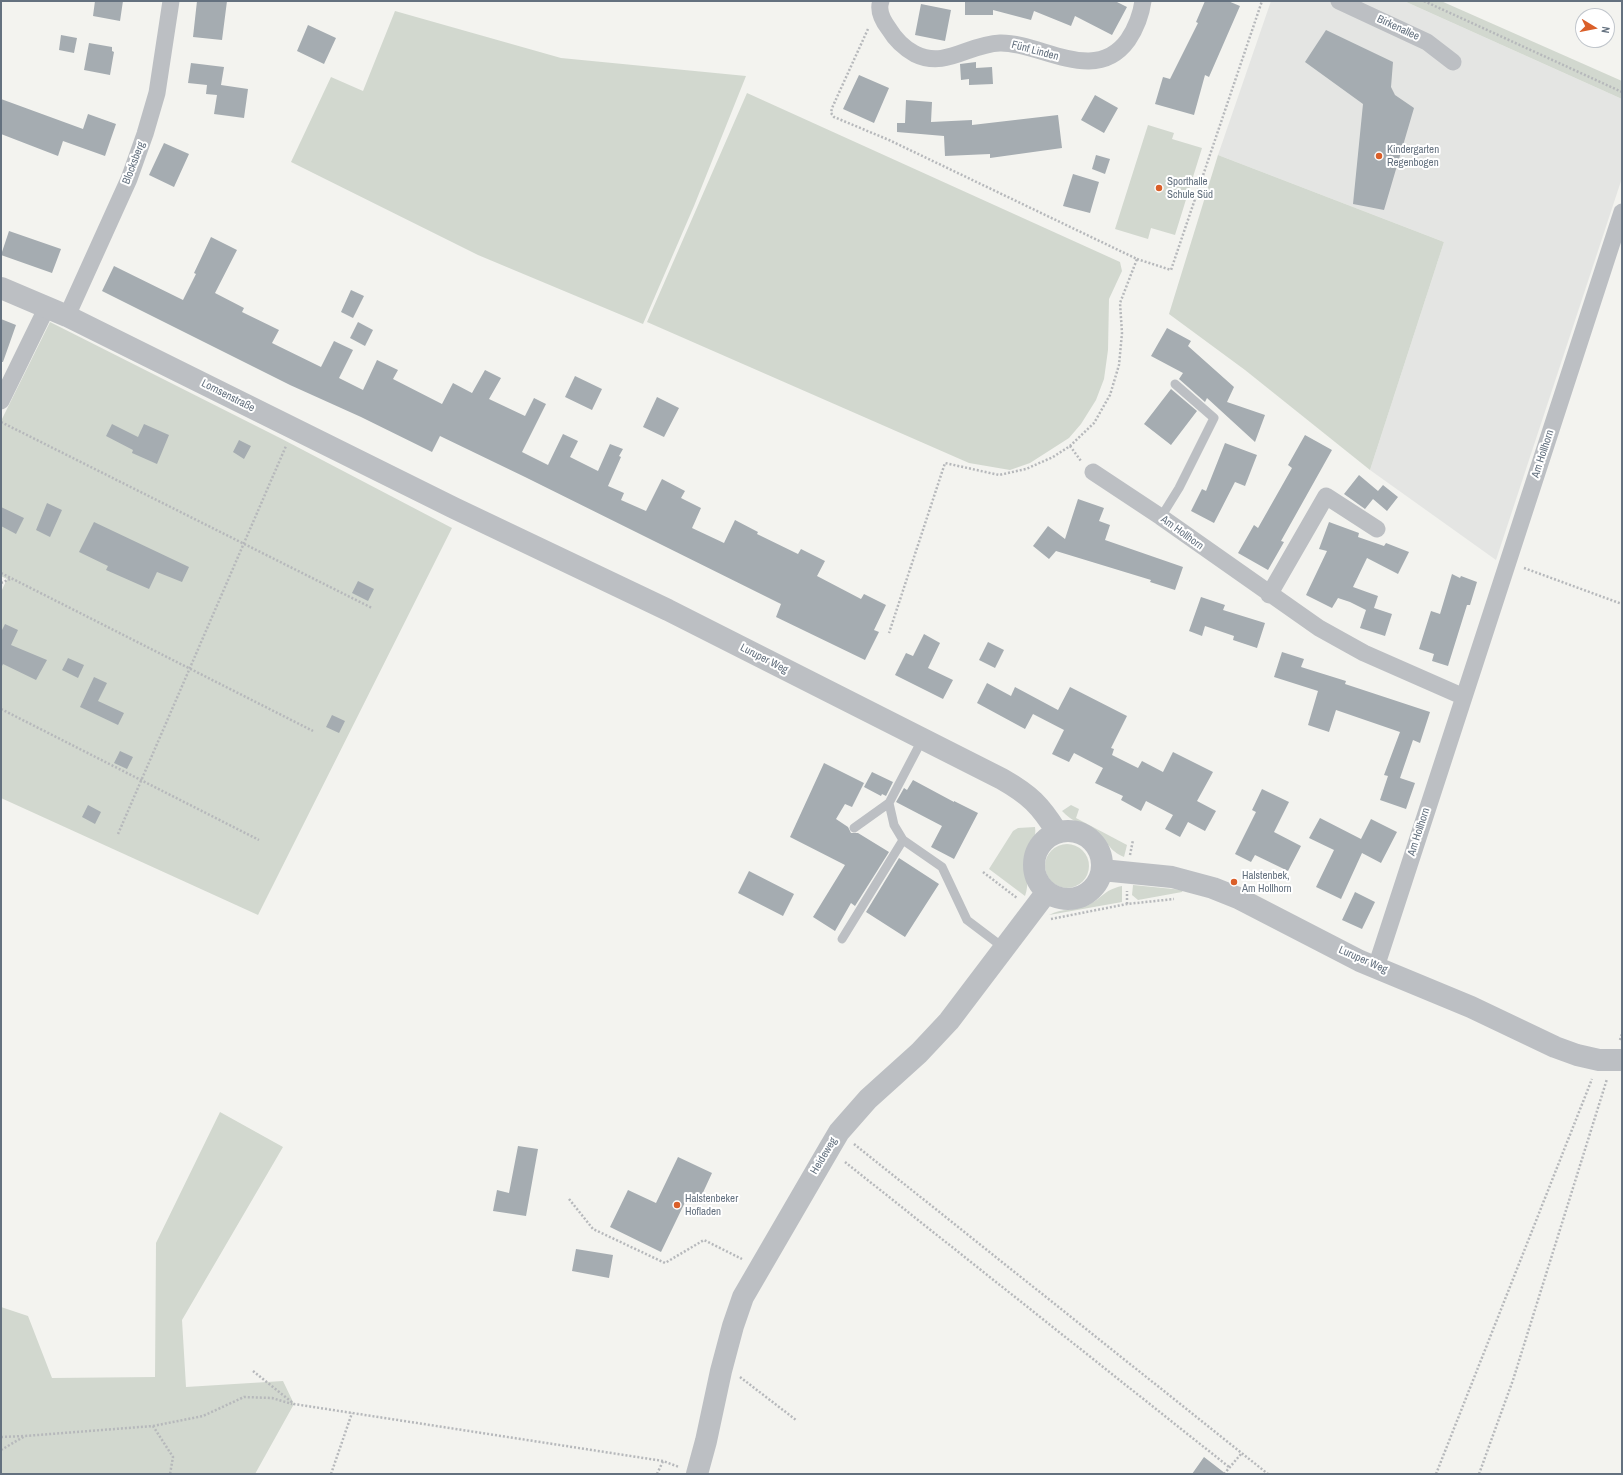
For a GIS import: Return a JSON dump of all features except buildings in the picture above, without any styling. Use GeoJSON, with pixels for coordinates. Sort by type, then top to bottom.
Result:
{"type":"FeatureCollection","features":[{"type":"Feature","properties":{"kind":"street","name":"Blocksberg"},"geometry":{"type":"LineString","coordinates":[[67,316],[129,179],[145,134],[157,93],[171,1]]}},
{"type":"Feature","properties":{"kind":"street","name":"Fünf Linden"},"geometry":{"type":"LineString","coordinates":[[880,3],[881,17],[894,38],[908,50],[923,58],[936,60],[982,45],[999,43],[1014,44],[1064,59],[1083,62],[1103,58],[1121,49],[1134,32],[1142,11],[1143,1]]}},
{"type":"Feature","properties":{"kind":"street","name":"Birkenallee"},"geometry":{"type":"LineString","coordinates":[[1339,1],[1427,42],[1453,62]]}},
{"type":"Feature","properties":{"kind":"street","name":"Am Hollhorn"},"geometry":{"type":"LineString","coordinates":[[1376,967],[1416,840],[1622,212]]}},
{"type":"Feature","properties":{"kind":"street","name":"Lornsenstraße"},"geometry":{"type":"LineString","coordinates":[[1,288],[67,316],[454,508]]}},
{"type":"Feature","properties":{"kind":"street"},"geometry":{"type":"LineString","coordinates":[[1,401],[47,307]]}},
{"type":"Feature","properties":{"kind":"street","name":"Am Hollhorn"},"geometry":{"type":"LineString","coordinates":[[1093,472],[1161,517],[1269,595],[1347,645],[1388,665],[1464,697]]}},
{"type":"Feature","properties":{"kind":"street"},"geometry":{"type":"LineString","coordinates":[[1269,595],[1326,496],[1377,529]]}},
{"type":"Feature","properties":{"kind":"street","name":"Luruper Weg"},"geometry":{"type":"LineString","coordinates":[[454,508],[668,610],[1022,792],[1044,810],[1057,832]]}},
{"type":"Feature","properties":{"kind":"street"},"geometry":{"type":"LineString","coordinates":[[1069,830],[1092,839],[1099,848],[1102,870],[1098,882],[1091,892],[1080,899],[1068,900],[1055,898],[1046,893],[1034,872],[1035,859],[1039,847],[1046,838],[1057,832],[1069,830]]}},
{"type":"Feature","properties":{"kind":"street","name":"Luruper Weg"},"geometry":{"type":"LineString","coordinates":[[1102,870],[1172,877],[1214,888],[1238,898],[1376,967],[1471,1007],[1555,1047],[1577,1055],[1611,1060]]}},
{"type":"Feature","properties":{"kind":"street","name":"Heideweg"},"geometry":{"type":"LineString","coordinates":[[689,1471],[706,1441],[721,1371],[743,1296],[834,1140],[868,1099],[919,1053],[949,1020],[1046,893]]}},
{"type":"Feature","properties":{"kind":"lane"},"geometry":{"type":"LineString","coordinates":[[1161,517],[1180,488],[1214,418],[1175,384]]}},
{"type":"Feature","properties":{"kind":"lane"},"geometry":{"type":"LineString","coordinates":[[854,828],[889,803],[922,740]]}},
{"type":"Feature","properties":{"kind":"lane"},"geometry":{"type":"LineString","coordinates":[[889,803],[894,825],[902,840],[942,867],[967,920],[1004,948]]}},
{"type":"Feature","properties":{"kind":"lane"},"geometry":{"type":"LineString","coordinates":[[842,939],[902,840]]}},
{"type":"Feature","properties":{"kind":"path"},"geometry":{"type":"LineString","coordinates":[[880,3],[832,108],[831,113],[834,117],[896,144],[1137,259],[1171,270],[1262,1]]}},
{"type":"Feature","properties":{"kind":"path"},"geometry":{"type":"LineString","coordinates":[[1424,1],[1622,92]]}},
{"type":"Feature","properties":{"kind":"path"},"geometry":{"type":"LineString","coordinates":[[889,633],[945,463],[999,475],[1026,469],[1053,457],[1070,446],[1094,422],[1110,395],[1119,365],[1122,333],[1120,303],[1137,259]]}},
{"type":"Feature","properties":{"kind":"path"},"geometry":{"type":"LineString","coordinates":[[1,422],[243,545],[372,608]]}},
{"type":"Feature","properties":{"kind":"path"},"geometry":{"type":"LineString","coordinates":[[118,834],[289,440]]}},
{"type":"Feature","properties":{"kind":"path"},"geometry":{"type":"LineString","coordinates":[[1508,562],[1622,604]]}},
{"type":"Feature","properties":{"kind":"path"},"geometry":{"type":"LineString","coordinates":[[1,574],[314,731]]}},
{"type":"Feature","properties":{"kind":"path"},"geometry":{"type":"LineString","coordinates":[[1,583],[11,578]]}},
{"type":"Feature","properties":{"kind":"path"},"geometry":{"type":"LineString","coordinates":[[1,709],[259,840]]}},
{"type":"Feature","properties":{"kind":"path"},"geometry":{"type":"LineString","coordinates":[[1129,857],[1134,840]]}},
{"type":"Feature","properties":{"kind":"path"},"geometry":{"type":"LineString","coordinates":[[982,872],[1022,902]]}},
{"type":"Feature","properties":{"kind":"path"},"geometry":{"type":"LineString","coordinates":[[1127,885],[1127,904]]}},
{"type":"Feature","properties":{"kind":"path"},"geometry":{"type":"LineString","coordinates":[[1045,920],[1127,904],[1181,899]]}},
{"type":"Feature","properties":{"kind":"path"},"geometry":{"type":"LineString","coordinates":[[1436,1474],[1611,1060]]}},
{"type":"Feature","properties":{"kind":"path"},"geometry":{"type":"LineString","coordinates":[[1479,1474],[1513,1380],[1611,1060]]}},
{"type":"Feature","properties":{"kind":"path"},"geometry":{"type":"LineString","coordinates":[[834,1140],[1268,1474]]}},
{"type":"Feature","properties":{"kind":"path"},"geometry":{"type":"LineString","coordinates":[[834,1140],[1229,1467]]}},
{"type":"Feature","properties":{"kind":"path"},"geometry":{"type":"LineString","coordinates":[[569,1200],[593,1229],[666,1263],[704,1240],[758,1268]]}},
{"type":"Feature","properties":{"kind":"path"},"geometry":{"type":"LineString","coordinates":[[253,1370],[294,1404]]}},
{"type":"Feature","properties":{"kind":"path"},"geometry":{"type":"LineString","coordinates":[[721,1371],[740,1377],[796,1420]]}},
{"type":"Feature","properties":{"kind":"path"},"geometry":{"type":"LineString","coordinates":[[1,1437],[152,1426],[203,1416],[244,1397],[272,1398],[294,1404],[662,1461],[689,1471]]}},
{"type":"Feature","properties":{"kind":"path"},"geometry":{"type":"LineString","coordinates":[[331,1474],[352,1413]]}},
{"type":"Feature","properties":{"kind":"path"},"geometry":{"type":"LineString","coordinates":[[152,1426],[173,1457],[170,1474]]}},
{"type":"Feature","properties":{"kind":"path"},"geometry":{"type":"LineString","coordinates":[[1,1450],[25,1436]]}},
{"type":"Feature","properties":{"kind":"path"},"geometry":{"type":"LineString","coordinates":[[1224,1474],[1241,1454]]}},
{"type":"Feature","properties":{"kind":"path"},"geometry":{"type":"LineString","coordinates":[[658,1474],[662,1461]]}},
{"type":"Feature","properties":{"kind":"shaded area"},"geometry":{"type":"Polygon","coordinates":[[[1271,1],[1404,1],[1622,99],[1622,178],[1496,560],[1370,470],[1444,242],[1218,155],[1271,1]]]}},
{"type":"Feature","properties":{"kind":"shaded area"},"geometry":{"type":"Polygon","coordinates":[[[1404,1],[1441,1],[1622,81],[1622,99],[1404,1]]]}},
{"type":"Feature","properties":{"kind":"shaded area"},"geometry":{"type":"Polygon","coordinates":[[[395,11],[561,58],[746,76],[694,206],[643,324],[478,255],[291,162],[331,77],[363,91],[395,11]]]}},
{"type":"Feature","properties":{"kind":"shaded area"},"geometry":{"type":"Polygon","coordinates":[[[747,93],[1120,262],[1122,271],[1109,299],[1108,350],[1104,379],[1096,400],[1081,424],[1069,438],[1030,463],[1010,470],[969,463],[647,322],[747,93]]]}},
{"type":"Feature","properties":{"kind":"shaded area","name":"Sporthalle Schule Süd"},"geometry":{"type":"Polygon","coordinates":[[[1148,125],[1174,133],[1172,139],[1202,148],[1175,235],[1151,228],[1148,239],[1115,229],[1148,125]]]}},
{"type":"Feature","properties":{"kind":"shaded area"},"geometry":{"type":"Polygon","coordinates":[[[1218,155],[1444,242],[1370,470],[1245,370],[1169,314],[1218,155]]]}},
{"type":"Feature","properties":{"kind":"shaded area"},"geometry":{"type":"Polygon","coordinates":[[[50,322],[282,439],[452,528],[258,915],[1,798],[1,592],[7,579],[1,576],[1,421],[50,322]]]}},
{"type":"Feature","properties":{"kind":"shaded area"},"geometry":{"type":"Polygon","coordinates":[[[1071,805],[1079,809],[1076,818],[1127,845],[1124,857],[1115,852],[1092,830],[1070,818],[1062,811],[1071,805]]]}},
{"type":"Feature","properties":{"kind":"shaded area"},"geometry":{"type":"Polygon","coordinates":[[[1035,827],[1035,835],[1027,863],[1027,886],[1025,896],[989,869],[1013,831],[1018,828],[1035,827]]]}},
{"type":"Feature","properties":{"kind":"shaded area"},"geometry":{"type":"Polygon","coordinates":[[[1063,844],[1071,844],[1076,845],[1083,850],[1088,857],[1088,875],[1083,882],[1076,887],[1063,888],[1055,885],[1048,878],[1045,870],[1045,862],[1048,854],[1055,847],[1063,844]]]}},
{"type":"Feature","properties":{"kind":"shaded area"},"geometry":{"type":"Polygon","coordinates":[[[1133,885],[1183,890],[1182,892],[1138,900],[1132,895],[1133,885]]]}},
{"type":"Feature","properties":{"kind":"shaded area"},"geometry":{"type":"Polygon","coordinates":[[[1122,886],[1122,902],[1049,915],[1059,911],[1088,905],[1107,892],[1122,886]]]}},
{"type":"Feature","properties":{"kind":"shaded area"},"geometry":{"type":"Polygon","coordinates":[[[220,1112],[283,1147],[182,1320],[186,1387],[283,1381],[294,1404],[255,1474],[1,1474],[1,1307],[28,1316],[52,1378],[155,1377],[156,1243],[220,1112]]]}},
{"type":"Feature","properties":{"kind":"place","name":"Kindergarten Regenbogen"},"geometry":{"type":"Point","coordinates":[1379,156]}},
{"type":"Feature","properties":{"kind":"place","name":"Sporthalle Schule Süd"},"geometry":{"type":"Point","coordinates":[1159,188]}},
{"type":"Feature","properties":{"kind":"place","name":"Halstenbek, Am Hollhorn"},"geometry":{"type":"Point","coordinates":[1234,882]}},
{"type":"Feature","properties":{"kind":"place","name":"Halstenbeker Hofladen"},"geometry":{"type":"Point","coordinates":[677,1205]}}]}
